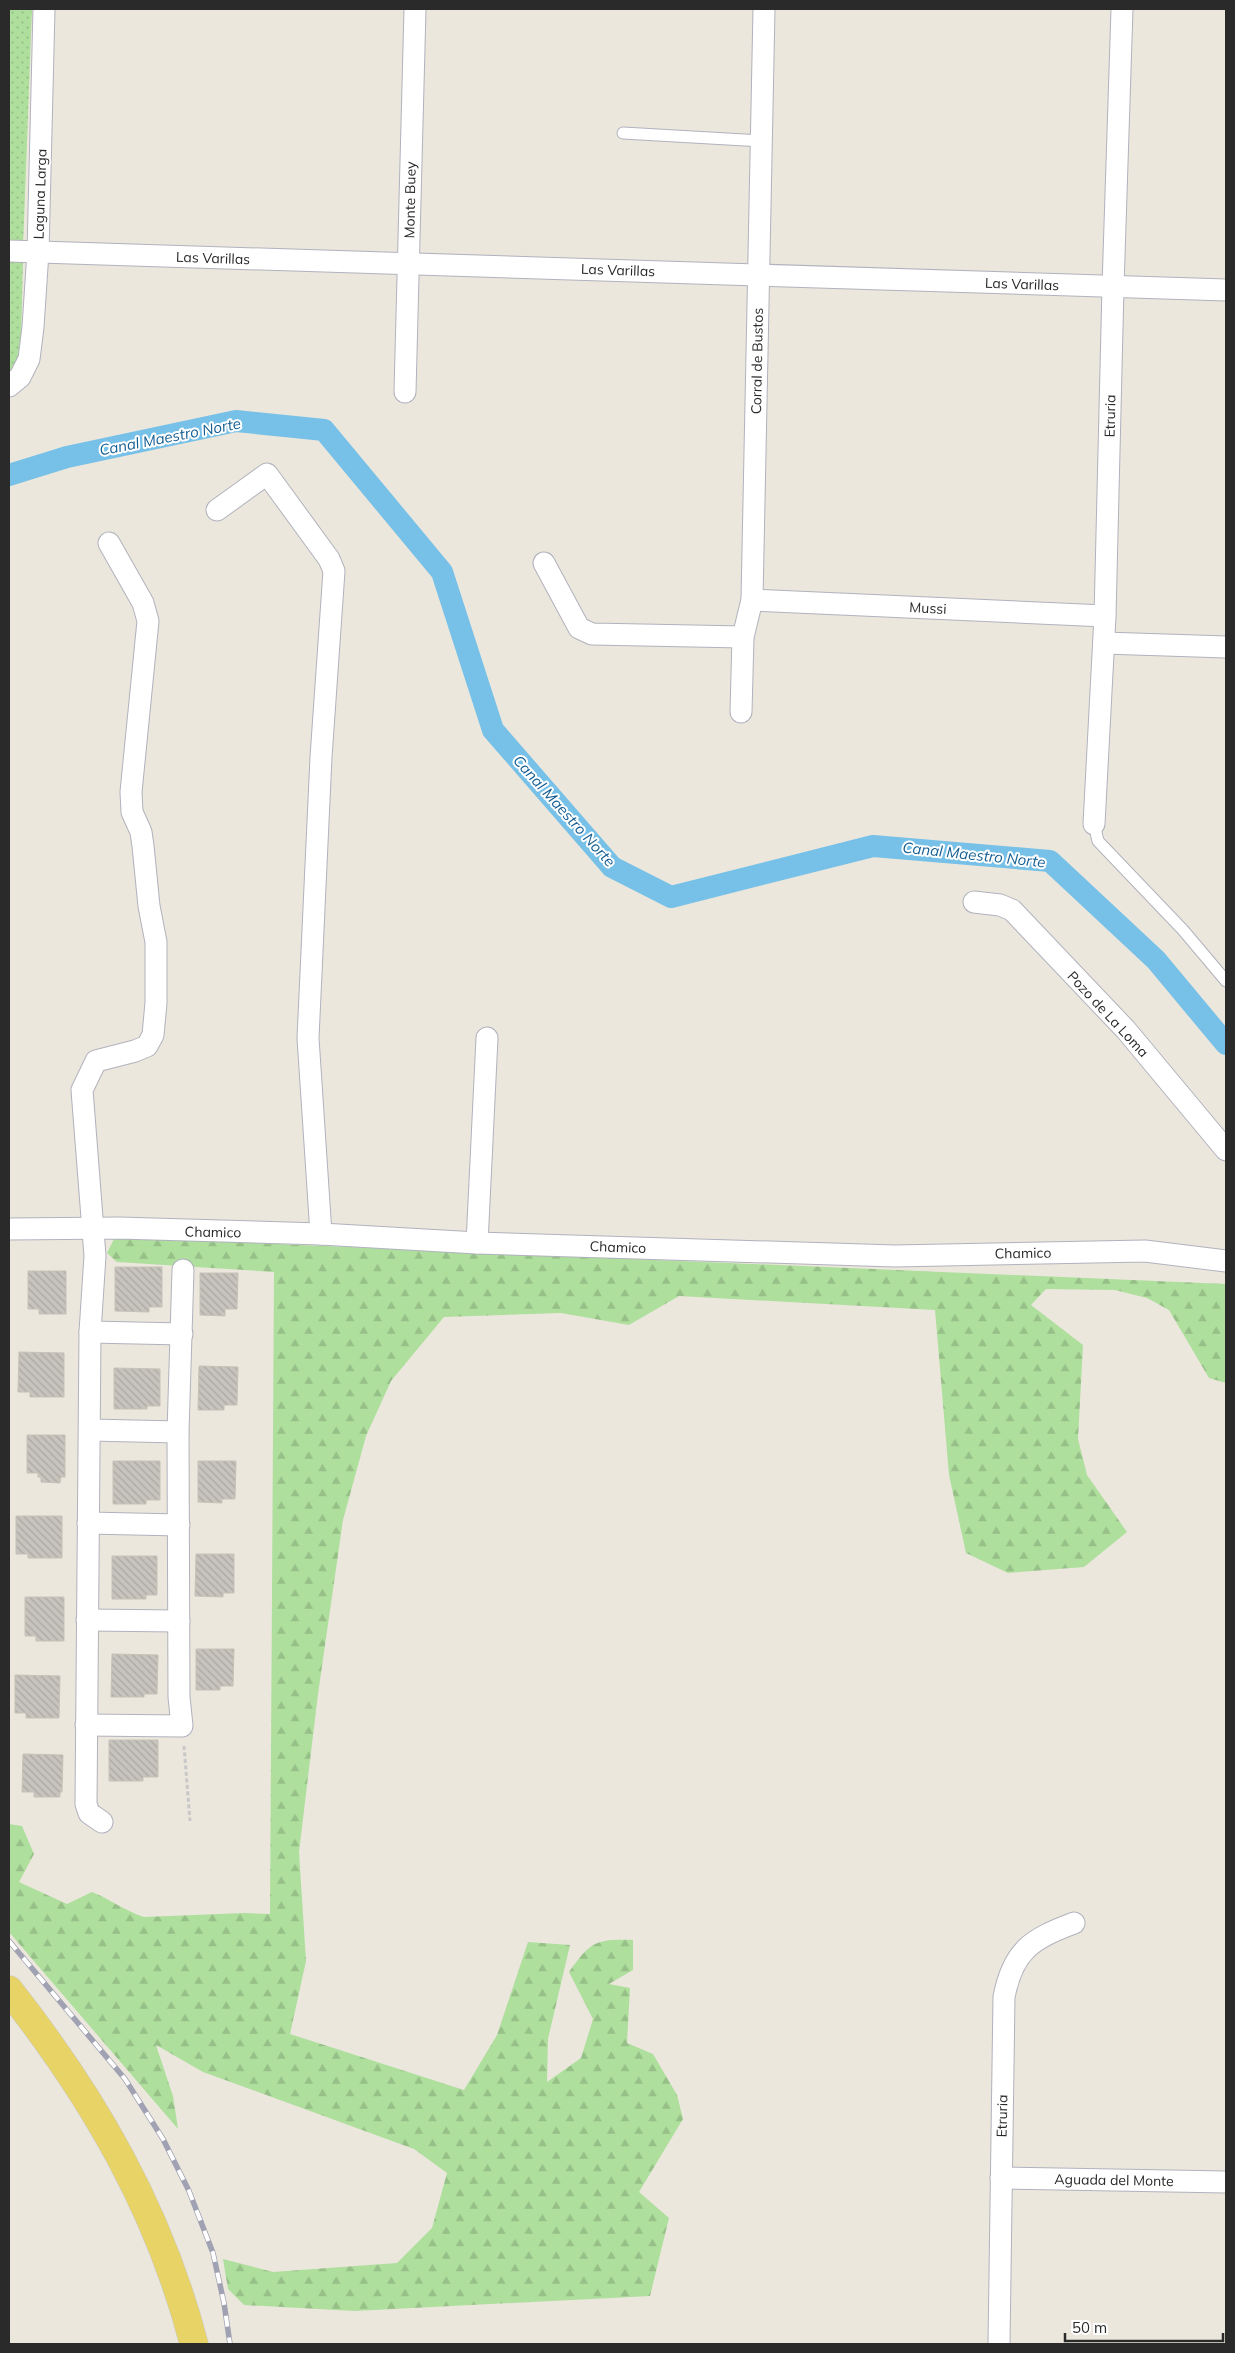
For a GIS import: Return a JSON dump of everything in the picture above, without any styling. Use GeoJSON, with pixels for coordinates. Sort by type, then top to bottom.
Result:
{"type":"FeatureCollection","features":[{"type":"Feature","properties":{"kind":"main road"},"geometry":{"type":"LineString","coordinates":[[9,1990],[76,2081],[124,2163],[167,2259],[194,2344]]}},
{"type":"Feature","properties":{"kind":"street","name":"Laguna Larga"},"geometry":{"type":"LineString","coordinates":[[14,381],[29,359],[33,327],[38,252],[44,9]]}},
{"type":"Feature","properties":{"kind":"street","name":"Monte Buey"},"geometry":{"type":"LineString","coordinates":[[405,392],[415,9]]}},
{"type":"Feature","properties":{"kind":"street","name":"Corral de Bustos"},"geometry":{"type":"LineString","coordinates":[[741,712],[743,638],[752,600],[764,9]]}},
{"type":"Feature","properties":{"kind":"street","name":"Etruria"},"geometry":{"type":"LineString","coordinates":[[1094,824],[1105,616],[1122,9]]}},
{"type":"Feature","properties":{"kind":"street","name":"Las Varillas"},"geometry":{"type":"LineString","coordinates":[[9,251],[1226,290]]}},
{"type":"Feature","properties":{"kind":"street"},"geometry":{"type":"LineString","coordinates":[[217,510],[267,474],[330,559],[334,571],[321,757],[308,1038],[321,1234]]}},
{"type":"Feature","properties":{"kind":"street"},"geometry":{"type":"LineString","coordinates":[[102,1822],[89,1813],[86,1804],[90,1332],[94,1229],[82,1090],[96,1060],[136,1051],[147,1046],[153,1035],[156,1003],[156,942],[149,906],[141,832],[132,812],[131,792],[148,621],[143,603],[110,543]]}},
{"type":"Feature","properties":{"kind":"street"},"geometry":{"type":"LineString","coordinates":[[544,563],[579,628],[592,634],[743,638]]}},
{"type":"Feature","properties":{"kind":"street","name":"Mussi"},"geometry":{"type":"LineString","coordinates":[[752,600],[1105,616]]}},
{"type":"Feature","properties":{"kind":"street"},"geometry":{"type":"LineString","coordinates":[[1104,643],[1226,647]]}},
{"type":"Feature","properties":{"kind":"street","name":"Pozo de La Loma"},"geometry":{"type":"LineString","coordinates":[[974,902],[1000,904],[1012,910],[1126,1030],[1226,1150]]}},
{"type":"Feature","properties":{"kind":"street"},"geometry":{"type":"LineString","coordinates":[[477,1243],[487,1038]]}},
{"type":"Feature","properties":{"kind":"street","name":"Chamico"},"geometry":{"type":"LineString","coordinates":[[9,1229],[321,1234],[477,1243],[895,1256],[1145,1251],[1226,1261]]}},
{"type":"Feature","properties":{"kind":"street"},"geometry":{"type":"LineString","coordinates":[[86,1724],[182,1726],[179,1697],[178,1432],[183,1270]]}},
{"type":"Feature","properties":{"kind":"street"},"geometry":{"type":"LineString","coordinates":[[90,1332],[182,1334]]}},
{"type":"Feature","properties":{"kind":"street"},"geometry":{"type":"LineString","coordinates":[[90,1430],[178,1432]]}},
{"type":"Feature","properties":{"kind":"street"},"geometry":{"type":"LineString","coordinates":[[88,1523],[179,1525]]}},
{"type":"Feature","properties":{"kind":"street"},"geometry":{"type":"LineString","coordinates":[[87,1620],[179,1621]]}},
{"type":"Feature","properties":{"kind":"street","name":"Etruria"},"geometry":{"type":"LineString","coordinates":[[999,2344],[1004,1997],[1008,1976],[1020,1955],[1043,1934],[1074,1923]]}},
{"type":"Feature","properties":{"kind":"street","name":"Aguada del Monte"},"geometry":{"type":"LineString","coordinates":[[1001,2178],[1226,2182]]}},
{"type":"Feature","properties":{"kind":"lane"},"geometry":{"type":"LineString","coordinates":[[623,133],[762,141]]}},
{"type":"Feature","properties":{"kind":"lane"},"geometry":{"type":"LineString","coordinates":[[1094,824],[1098,842],[1183,930],[1226,982]]}},
{"type":"Feature","properties":{"kind":"path"},"geometry":{"type":"LineString","coordinates":[[182,1726],[190,1821]]}},
{"type":"Feature","properties":{"kind":"green space"},"geometry":{"type":"Polygon","coordinates":[[[9,9],[32,9],[23,247],[9,247],[9,9]]]}},
{"type":"Feature","properties":{"kind":"green space"},"geometry":{"type":"Polygon","coordinates":[[[9,261],[23,262],[20,377],[9,378],[9,261]]]}},
{"type":"Feature","properties":{"kind":"green space"},"geometry":{"type":"Polygon","coordinates":[[[115,1237],[1226,1284],[1226,1383],[1209,1378],[1169,1310],[1147,1298],[1115,1290],[1046,1289],[1031,1305],[1083,1345],[1078,1439],[1087,1475],[1127,1532],[1084,1567],[1008,1573],[966,1553],[949,1475],[935,1310],[679,1296],[629,1325],[561,1313],[444,1317],[391,1381],[366,1436],[343,1520],[318,1694],[299,1852],[306,1961],[290,2034],[464,2090],[497,2035],[528,1942],[570,1945],[548,2039],[547,2082],[581,2058],[593,2019],[569,1972],[583,1954],[595,1944],[610,1940],[633,1940],[633,1970],[609,1984],[630,1988],[627,2043],[653,2054],[677,2095],[683,2119],[639,2192],[669,2218],[650,2296],[355,2311],[244,2305],[228,2289],[223,2259],[273,2272],[397,2263],[432,2228],[447,2173],[414,2149],[203,2072],[156,2045],[173,2096],[178,2129],[9,1932],[9,1824],[22,1826],[34,1854],[19,1882],[67,1904],[92,1892],[130,1912],[144,1917],[244,1913],[270,1914],[274,1272],[117,1262],[107,1253],[115,1237]]]}},
{"type":"Feature","properties":{"kind":"building"},"geometry":{"type":"Polygon","coordinates":[[[115,1267],[162,1267],[162,1307],[149,1307],[149,1312],[115,1311],[115,1267]]]}},
{"type":"Feature","properties":{"kind":"building"},"geometry":{"type":"Polygon","coordinates":[[[28,1271],[66,1271],[66,1314],[39,1314],[39,1309],[28,1309],[28,1271]]]}},
{"type":"Feature","properties":{"kind":"building"},"geometry":{"type":"Polygon","coordinates":[[[200,1273],[238,1273],[237,1309],[225,1309],[225,1316],[200,1315],[200,1273]]]}},
{"type":"Feature","properties":{"kind":"building"},"geometry":{"type":"Polygon","coordinates":[[[19,1352],[64,1353],[64,1397],[30,1397],[30,1392],[18,1392],[19,1352]]]}},
{"type":"Feature","properties":{"kind":"building"},"geometry":{"type":"Polygon","coordinates":[[[199,1366],[238,1367],[237,1405],[224,1405],[224,1410],[198,1410],[199,1366]]]}},
{"type":"Feature","properties":{"kind":"building"},"geometry":{"type":"Polygon","coordinates":[[[114,1368],[160,1369],[160,1406],[147,1406],[147,1409],[114,1409],[114,1368]]]}},
{"type":"Feature","properties":{"kind":"building"},"geometry":{"type":"Polygon","coordinates":[[[27,1435],[65,1435],[65,1477],[61,1477],[60,1483],[41,1482],[41,1477],[38,1477],[38,1473],[27,1473],[27,1435]]]}},
{"type":"Feature","properties":{"kind":"building"},"geometry":{"type":"Polygon","coordinates":[[[113,1461],[160,1461],[160,1500],[146,1500],[146,1504],[113,1504],[113,1461]]]}},
{"type":"Feature","properties":{"kind":"building"},"geometry":{"type":"Polygon","coordinates":[[[198,1461],[236,1461],[235,1499],[222,1499],[222,1503],[198,1502],[198,1461]]]}},
{"type":"Feature","properties":{"kind":"building"},"geometry":{"type":"Polygon","coordinates":[[[16,1516],[62,1516],[62,1558],[28,1558],[28,1554],[16,1554],[16,1516]]]}},
{"type":"Feature","properties":{"kind":"building"},"geometry":{"type":"Polygon","coordinates":[[[196,1554],[234,1554],[234,1593],[223,1593],[223,1597],[195,1596],[196,1554]]]}},
{"type":"Feature","properties":{"kind":"building"},"geometry":{"type":"Polygon","coordinates":[[[112,1556],[157,1556],[157,1595],[146,1595],[146,1599],[112,1599],[112,1556]]]}},
{"type":"Feature","properties":{"kind":"building"},"geometry":{"type":"Polygon","coordinates":[[[25,1597],[64,1597],[64,1641],[36,1641],[36,1636],[25,1636],[25,1597]]]}},
{"type":"Feature","properties":{"kind":"building"},"geometry":{"type":"Polygon","coordinates":[[[196,1649],[234,1649],[233,1686],[220,1686],[220,1690],[196,1690],[196,1649]]]}},
{"type":"Feature","properties":{"kind":"building"},"geometry":{"type":"Polygon","coordinates":[[[112,1654],[158,1655],[157,1694],[144,1694],[144,1697],[111,1697],[112,1654]]]}},
{"type":"Feature","properties":{"kind":"building"},"geometry":{"type":"Polygon","coordinates":[[[15,1675],[60,1676],[59,1718],[26,1718],[26,1713],[15,1713],[15,1675]]]}},
{"type":"Feature","properties":{"kind":"building"},"geometry":{"type":"Polygon","coordinates":[[[109,1740],[158,1740],[158,1777],[143,1777],[143,1781],[109,1781],[109,1740]]]}},
{"type":"Feature","properties":{"kind":"building"},"geometry":{"type":"Polygon","coordinates":[[[23,1754],[63,1755],[62,1792],[60,1792],[60,1797],[34,1797],[34,1792],[22,1792],[23,1754]]]}},
{"type":"Feature","properties":{"kind":"waterway","name":"Canal Maestro Norte"},"geometry":{"type":"LineString","coordinates":[[9,475],[67,457],[236,421],[324,430],[442,572],[493,730],[612,867],[671,897],[873,846],[1050,861],[1156,960],[1226,1044]]}},
{"type":"Feature","properties":{"kind":"railway"},"geometry":{"type":"LineString","coordinates":[[9,1941],[125,2079],[163,2139],[189,2191],[213,2253],[224,2303],[230,2344]]}}]}
